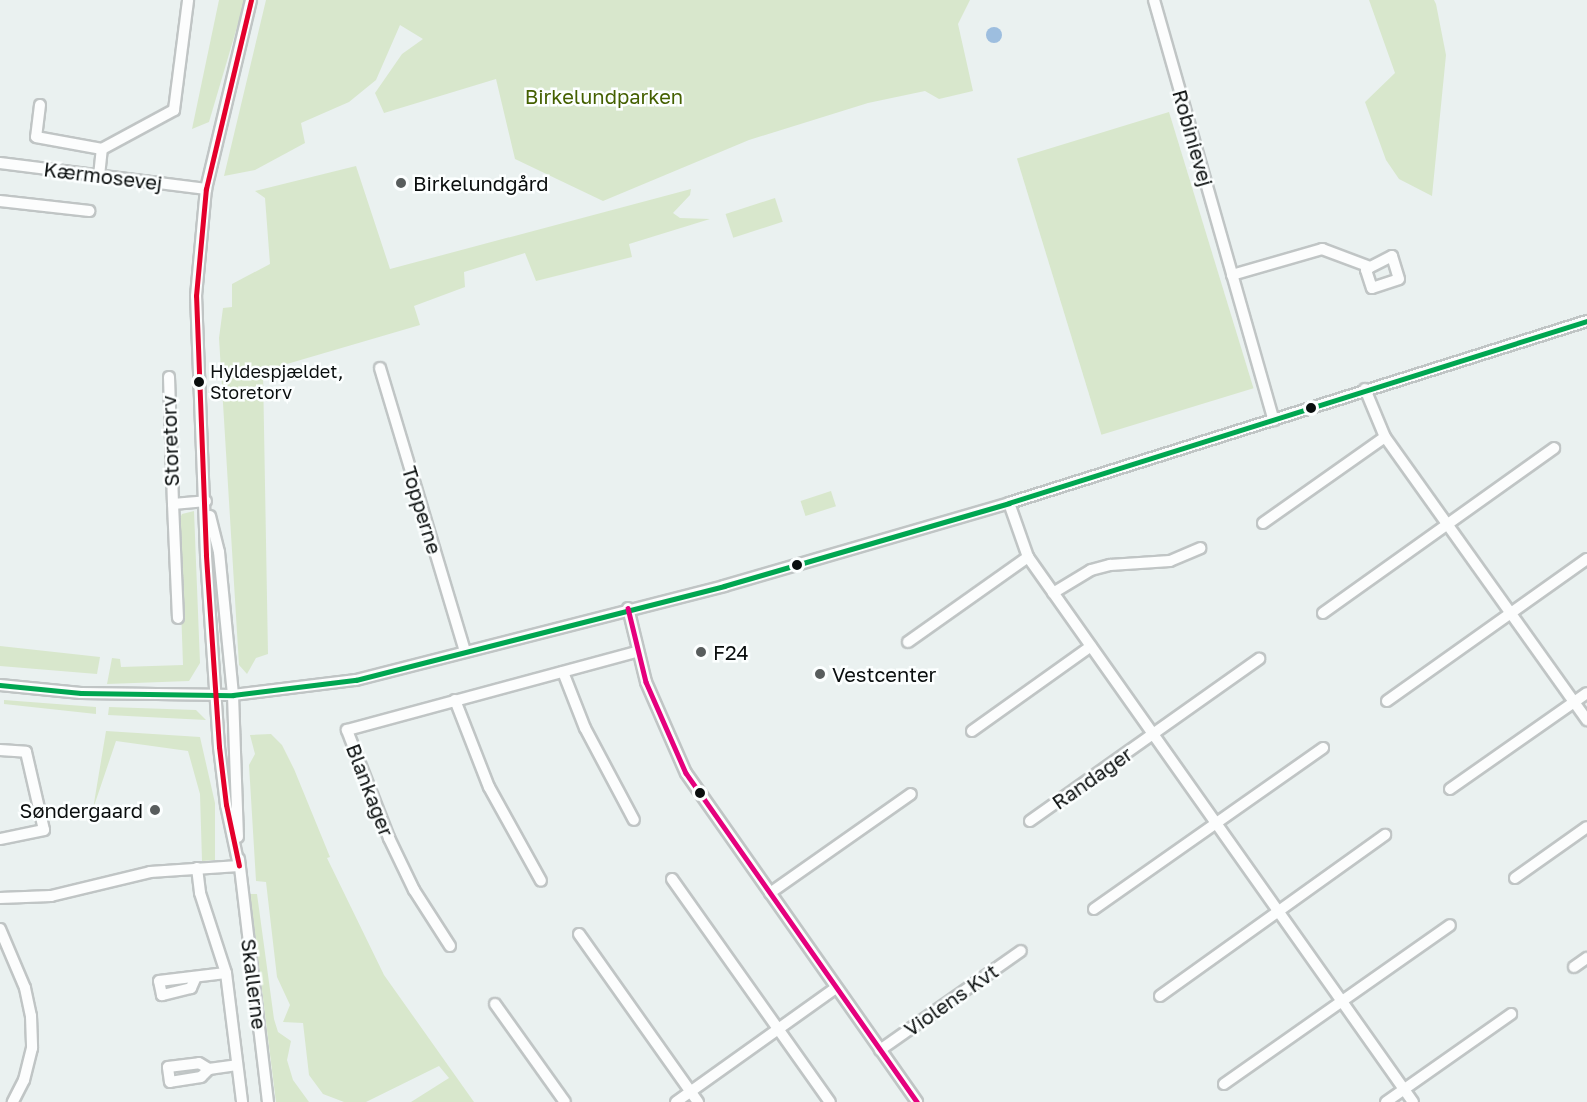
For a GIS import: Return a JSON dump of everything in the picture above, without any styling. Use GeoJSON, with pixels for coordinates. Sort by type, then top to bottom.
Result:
{"type":"FeatureCollection","features":[{"type":"Feature","properties":{"kind":"street"},"geometry":{"type":"LineString","coordinates":[[40,105],[36,137],[102,149],[151,126],[174,110],[188,0]]}},
{"type":"Feature","properties":{"kind":"street"},"geometry":{"type":"LineString","coordinates":[[206,501],[196,324],[206,189],[251,0]]}},
{"type":"Feature","properties":{"kind":"street","name":"Robinievej"},"geometry":{"type":"LineString","coordinates":[[1154,0],[1274,420]]}},
{"type":"Feature","properties":{"kind":"street"},"geometry":{"type":"LineString","coordinates":[[99,176],[102,149]]}},
{"type":"Feature","properties":{"kind":"street","name":"Kærmosevej"},"geometry":{"type":"LineString","coordinates":[[0,163],[206,189]]}},
{"type":"Feature","properties":{"kind":"street"},"geometry":{"type":"LineString","coordinates":[[0,201],[89,211]]}},
{"type":"Feature","properties":{"kind":"street"},"geometry":{"type":"LineString","coordinates":[[1232,275],[1322,249],[1370,267]]}},
{"type":"Feature","properties":{"kind":"street"},"geometry":{"type":"LineString","coordinates":[[0,685],[81,693],[233,695],[356,680],[628,608],[724,586],[1009,503],[1365,389],[1587,321]]}},
{"type":"Feature","properties":{"kind":"street","name":"Topperne"},"geometry":{"type":"LineString","coordinates":[[380,368],[465,652]]}},
{"type":"Feature","properties":{"kind":"street","name":"Storetorv"},"geometry":{"type":"LineString","coordinates":[[169,377],[174,564],[178,618]]}},
{"type":"Feature","properties":{"kind":"street"},"geometry":{"type":"LineString","coordinates":[[1365,389],[1385,437],[1587,720]]}},
{"type":"Feature","properties":{"kind":"street"},"geometry":{"type":"LineString","coordinates":[[1263,523],[1385,437]]}},
{"type":"Feature","properties":{"kind":"street"},"geometry":{"type":"LineString","coordinates":[[1323,613],[1554,448]]}},
{"type":"Feature","properties":{"kind":"street","name":"Storetorv"},"geometry":{"type":"LineString","coordinates":[[172,504],[206,501]]}},
{"type":"Feature","properties":{"kind":"street","name":"Skallerne"},"geometry":{"type":"LineString","coordinates":[[206,501],[216,695],[226,805],[239,866]]}},
{"type":"Feature","properties":{"kind":"street","name":"Skallerne"},"geometry":{"type":"LineString","coordinates":[[206,501],[219,552],[233,695],[239,866],[268,1102]]}},
{"type":"Feature","properties":{"kind":"street","name":"Randager"},"geometry":{"type":"LineString","coordinates":[[1009,503],[1028,557],[1413,1102]]}},
{"type":"Feature","properties":{"kind":"street"},"geometry":{"type":"LineString","coordinates":[[1053,593],[1091,570],[1110,564],[1170,561],[1200,548]]}},
{"type":"Feature","properties":{"kind":"street"},"geometry":{"type":"LineString","coordinates":[[909,642],[1028,557]]}},
{"type":"Feature","properties":{"kind":"street"},"geometry":{"type":"LineString","coordinates":[[1386,701],[1587,559]]}},
{"type":"Feature","properties":{"kind":"street"},"geometry":{"type":"LineString","coordinates":[[628,608],[637,652],[655,707],[686,773],[917,1102]]}},
{"type":"Feature","properties":{"kind":"street"},"geometry":{"type":"LineString","coordinates":[[972,731],[1091,646]]}},
{"type":"Feature","properties":{"kind":"street","name":"Blankager"},"geometry":{"type":"LineString","coordinates":[[450,946],[414,890],[389,838],[347,730],[637,652]]}},
{"type":"Feature","properties":{"kind":"street","name":"Randager"},"geometry":{"type":"LineString","coordinates":[[1030,821],[1259,659]]}},
{"type":"Feature","properties":{"kind":"street"},"geometry":{"type":"LineString","coordinates":[[563,672],[585,728],[634,820]]}},
{"type":"Feature","properties":{"kind":"street"},"geometry":{"type":"LineString","coordinates":[[1450,789],[1587,693]]}},
{"type":"Feature","properties":{"kind":"street"},"geometry":{"type":"LineString","coordinates":[[455,700],[494,797],[541,881]]}},
{"type":"Feature","properties":{"kind":"street"},"geometry":{"type":"LineString","coordinates":[[1094,909],[1323,748]]}},
{"type":"Feature","properties":{"kind":"street"},"geometry":{"type":"LineString","coordinates":[[0,750],[26,752],[44,830],[0,839]]}},
{"type":"Feature","properties":{"kind":"street"},"geometry":{"type":"LineString","coordinates":[[770,893],[911,794]]}},
{"type":"Feature","properties":{"kind":"street"},"geometry":{"type":"LineString","coordinates":[[1515,878],[1587,827]]}},
{"type":"Feature","properties":{"kind":"street"},"geometry":{"type":"LineString","coordinates":[[1160,996],[1385,835]]}},
{"type":"Feature","properties":{"kind":"street"},"geometry":{"type":"LineString","coordinates":[[0,898],[29,899],[150,872],[239,866]]}},
{"type":"Feature","properties":{"kind":"street"},"geometry":{"type":"LineString","coordinates":[[197,868],[200,893],[226,973],[242,1102]]}},
{"type":"Feature","properties":{"kind":"street"},"geometry":{"type":"LineString","coordinates":[[672,879],[830,1102]]}},
{"type":"Feature","properties":{"kind":"street"},"geometry":{"type":"LineString","coordinates":[[1224,1084],[1450,925]]}},
{"type":"Feature","properties":{"kind":"street"},"geometry":{"type":"LineString","coordinates":[[0,930],[25,988],[31,1016],[32,1048],[24,1080],[13,1102]]}},
{"type":"Feature","properties":{"kind":"street"},"geometry":{"type":"LineString","coordinates":[[579,934],[698,1102]]}},
{"type":"Feature","properties":{"kind":"street","name":"Violens Kvt"},"geometry":{"type":"LineString","coordinates":[[880,1050],[1021,951]]}},
{"type":"Feature","properties":{"kind":"street"},"geometry":{"type":"LineString","coordinates":[[1574,967],[1587,958]]}},
{"type":"Feature","properties":{"kind":"street"},"geometry":{"type":"LineString","coordinates":[[195,979],[226,973]]}},
{"type":"Feature","properties":{"kind":"street"},"geometry":{"type":"LineString","coordinates":[[676,1102],[836,988]]}},
{"type":"Feature","properties":{"kind":"street"},"geometry":{"type":"LineString","coordinates":[[495,1004],[565,1102]]}},
{"type":"Feature","properties":{"kind":"street"},"geometry":{"type":"LineString","coordinates":[[1386,1102],[1511,1014]]}},
{"type":"Feature","properties":{"kind":"street"},"geometry":{"type":"LineString","coordinates":[[209,1069],[237,1065]]}},
{"type":"Feature","properties":{"kind":"green space"},"geometry":{"type":"Polygon","coordinates":[[[219,0],[245,0],[209,122],[192,129],[219,0]]]}},
{"type":"Feature","properties":{"kind":"green space","name":"Birkelundparken"},"geometry":{"type":"Polygon","coordinates":[[[266,0],[970,0],[958,24],[973,91],[939,99],[925,91],[868,103],[749,140],[603,201],[515,159],[496,79],[384,113],[375,93],[402,54],[423,39],[400,25],[376,80],[349,102],[301,123],[305,143],[255,170],[224,176],[266,0]]]}},
{"type":"Feature","properties":{"kind":"green space"},"geometry":{"type":"Polygon","coordinates":[[[1369,0],[1434,0],[1436,4],[1446,55],[1432,196],[1399,179],[1386,160],[1365,102],[1395,73],[1369,0]]]}},
{"type":"Feature","properties":{"kind":"green space"},"geometry":{"type":"Polygon","coordinates":[[[1169,112],[1253,388],[1101,435],[1017,158],[1169,112]]]}},
{"type":"Feature","properties":{"kind":"green space"},"geometry":{"type":"Polygon","coordinates":[[[356,166],[390,269],[691,189],[690,195],[673,213],[680,218],[710,219],[629,244],[632,257],[536,281],[525,253],[464,272],[465,287],[414,306],[420,325],[263,371],[268,654],[256,658],[247,674],[239,665],[219,338],[223,308],[232,307],[232,284],[270,264],[265,198],[255,191],[356,166]]]}},
{"type":"Feature","properties":{"kind":"green space"},"geometry":{"type":"Polygon","coordinates":[[[775,198],[783,222],[733,238],[726,214],[775,198]]]}},
{"type":"Feature","properties":{"kind":"green space"},"geometry":{"type":"Polygon","coordinates":[[[831,491],[836,506],[806,516],[801,501],[831,491]]]}},
{"type":"Feature","properties":{"kind":"green space"},"geometry":{"type":"Polygon","coordinates":[[[194,511],[200,663],[189,681],[107,684],[112,658],[120,659],[121,667],[183,665],[178,522],[182,514],[194,511]]]}},
{"type":"Feature","properties":{"kind":"green space"},"geometry":{"type":"Polygon","coordinates":[[[0,646],[100,657],[97,674],[0,666],[0,646]]]}},
{"type":"Feature","properties":{"kind":"green space"},"geometry":{"type":"Polygon","coordinates":[[[4,700],[96,707],[96,714],[4,704],[4,700]]]}},
{"type":"Feature","properties":{"kind":"green space"},"geometry":{"type":"Polygon","coordinates":[[[109,707],[196,710],[206,720],[108,715],[109,707]]]}},
{"type":"Feature","properties":{"kind":"green space"},"geometry":{"type":"Polygon","coordinates":[[[106,731],[200,737],[215,803],[215,860],[202,861],[200,794],[188,751],[116,741],[93,809],[106,731]]]}},
{"type":"Feature","properties":{"kind":"green space"},"geometry":{"type":"Polygon","coordinates":[[[271,734],[282,745],[294,769],[330,857],[327,858],[384,975],[474,1102],[411,1102],[449,1078],[439,1066],[366,1102],[344,1102],[323,1094],[309,1075],[303,1023],[283,1022],[290,1005],[277,977],[266,882],[256,881],[249,765],[255,754],[250,735],[271,734]]]}},
{"type":"Feature","properties":{"kind":"green space"},"geometry":{"type":"Polygon","coordinates":[[[250,894],[257,894],[274,1019],[278,1032],[291,1041],[287,1060],[293,1080],[309,1102],[276,1102],[250,894]]]}},
{"type":"Feature","properties":{"kind":"water"},"geometry":{"type":"Polygon","coordinates":[[[994,27],[1000,29],[1002,35],[1000,41],[994,43],[988,41],[986,35],[988,29],[994,27]]]}},
{"type":"Feature","properties":{"kind":"transit line"},"geometry":{"type":"LineString","coordinates":[[239,866],[226,805],[219,747],[206,555],[196,296],[206,189],[251,0]]}},
{"type":"Feature","properties":{"kind":"transit line"},"geometry":{"type":"LineString","coordinates":[[0,685],[81,693],[233,695],[356,680],[724,586],[1009,503],[1587,321]]}},
{"type":"Feature","properties":{"kind":"transit line"},"geometry":{"type":"LineString","coordinates":[[628,608],[646,682],[686,773],[917,1102]]}},
{"type":"Feature","properties":{"kind":"place","name":"Birkelundgård"},"geometry":{"type":"Point","coordinates":[401,183]}},
{"type":"Feature","properties":{"kind":"place","name":"Hyldespjældet, Storetorv"},"geometry":{"type":"Point","coordinates":[199,382]}},
{"type":"Feature","properties":{"kind":"place","name":"F24"},"geometry":{"type":"Point","coordinates":[701,652]}},
{"type":"Feature","properties":{"kind":"place","name":"Vestcenter"},"geometry":{"type":"Point","coordinates":[820,674]}},
{"type":"Feature","properties":{"kind":"place","name":"Søndergaard"},"geometry":{"type":"Point","coordinates":[155,810]}}]}
